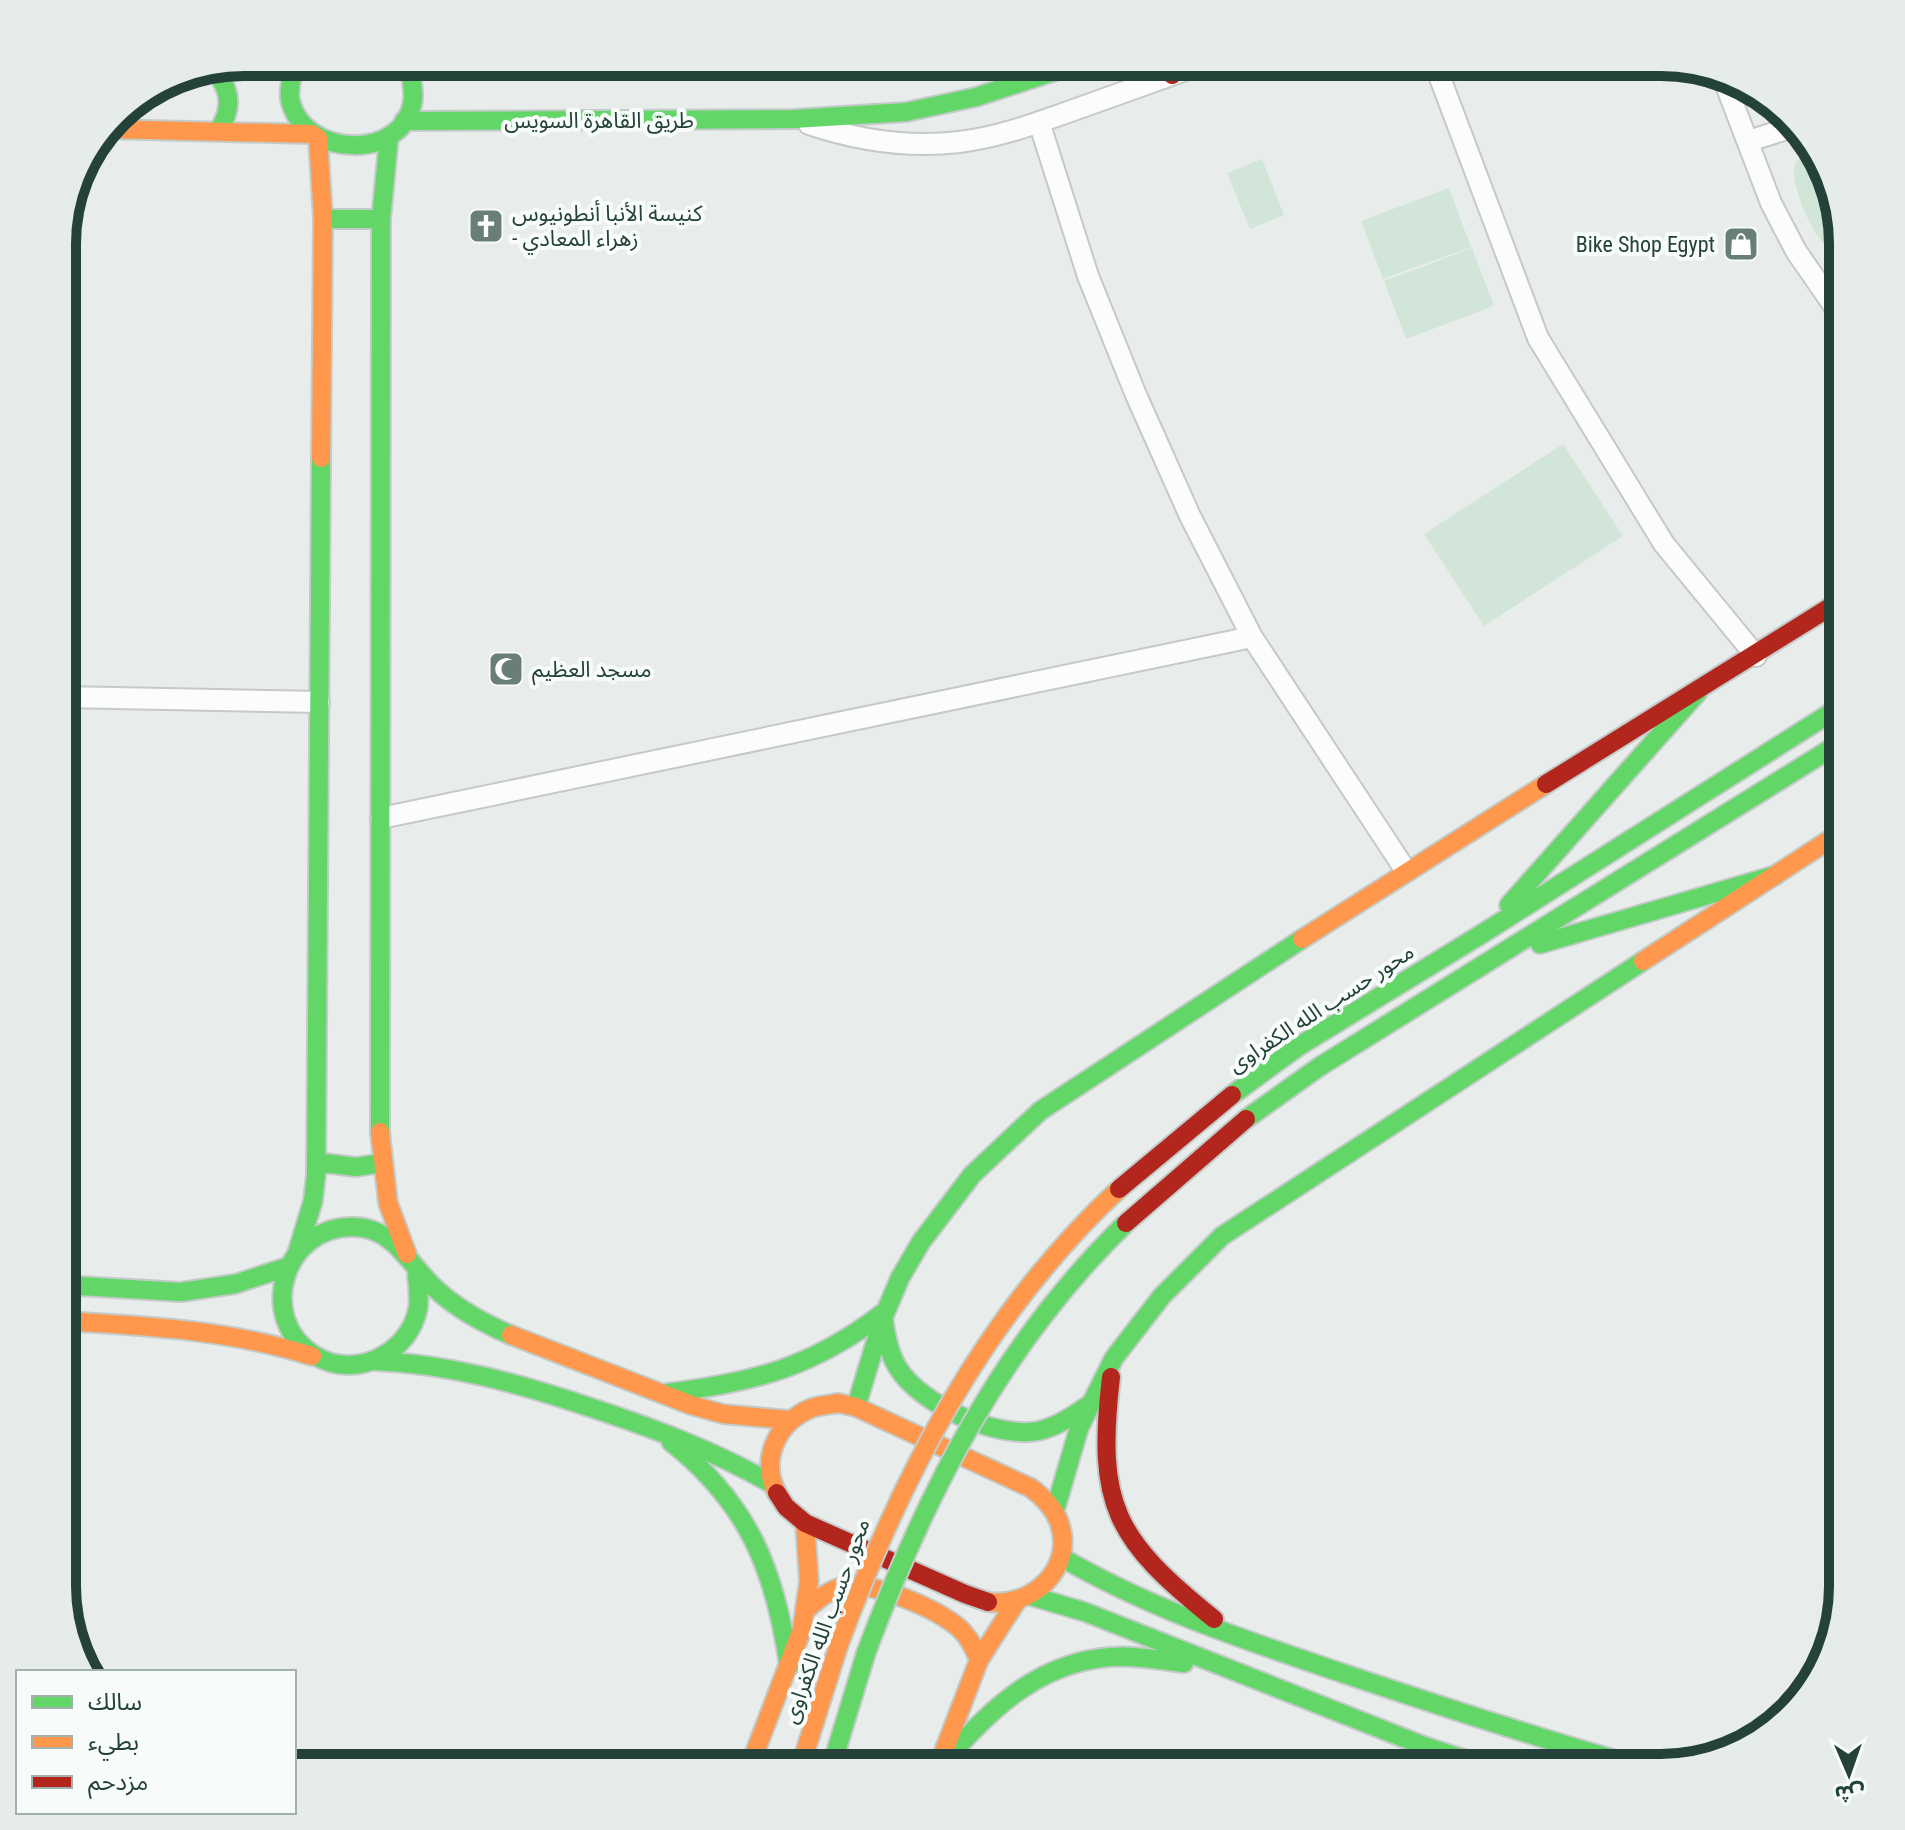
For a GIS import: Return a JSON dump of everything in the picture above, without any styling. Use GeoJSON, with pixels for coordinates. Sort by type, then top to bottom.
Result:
{"type":"FeatureCollection","features":[{"type":"Feature","properties":{"kind":"street"},"geometry":{"type":"LineString","coordinates":[[292,76],[290,89],[300,121],[315,136],[335,146],[353,148],[372,145],[389,136],[404,121],[414,92],[411,76]]}},
{"type":"Feature","properties":{"kind":"street"},"geometry":{"type":"LineString","coordinates":[[850,116],[857,108],[862,91],[857,76]]}},
{"type":"Feature","properties":{"kind":"street","name":"طريق القاهرة السويس"},"geometry":{"type":"LineString","coordinates":[[880,76],[901,82],[992,92],[1041,76]]}},
{"type":"Feature","properties":{"kind":"street","name":"طريق القاهرة السويس"},"geometry":{"type":"LineString","coordinates":[[794,119],[861,138],[916,144],[958,142],[999,135],[1039,122],[1152,76]]}},
{"type":"Feature","properties":{"kind":"street"},"geometry":{"type":"LineString","coordinates":[[1439,76],[1538,338],[1664,544],[1756,656]]}},
{"type":"Feature","properties":{"kind":"street"},"geometry":{"type":"LineString","coordinates":[[218,131],[227,117],[230,100],[226,84],[220,78]]}},
{"type":"Feature","properties":{"kind":"street","name":"طريق القاهرة السويس"},"geometry":{"type":"LineString","coordinates":[[404,121],[850,116],[901,82]]}},
{"type":"Feature","properties":{"kind":"street"},"geometry":{"type":"LineString","coordinates":[[1728,91],[1771,203],[1796,251],[1829,298]]}},
{"type":"Feature","properties":{"kind":"street"},"geometry":{"type":"LineString","coordinates":[[1039,122],[1088,276],[1190,516],[1252,637],[1406,871]]}},
{"type":"Feature","properties":{"kind":"street"},"geometry":{"type":"LineString","coordinates":[[1749,141],[1784,130]]}},
{"type":"Feature","properties":{"kind":"street"},"geometry":{"type":"LineString","coordinates":[[120,131],[218,131],[315,136]]}},
{"type":"Feature","properties":{"kind":"street"},"geometry":{"type":"LineString","coordinates":[[315,136],[323,219],[316,1162],[313,1201],[298,1250],[287,1267],[281,1287],[282,1308],[288,1327],[300,1344],[316,1357]]}},
{"type":"Feature","properties":{"kind":"street"},"geometry":{"type":"LineString","coordinates":[[389,136],[381,219],[382,1163],[388,1203],[407,1254],[417,1271],[447,1299],[491,1326],[659,1393],[723,1414],[789,1420]]}},
{"type":"Feature","properties":{"kind":"street"},"geometry":{"type":"LineString","coordinates":[[323,219],[381,219]]}},
{"type":"Feature","properties":{"kind":"street"},"geometry":{"type":"LineString","coordinates":[[1824,290],[1829,287]]}},
{"type":"Feature","properties":{"kind":"street"},"geometry":{"type":"LineString","coordinates":[[856,1407],[867,1359],[883,1313],[905,1267],[932,1222],[964,1181],[1000,1144],[1040,1111],[1406,871],[1829,608]]}},
{"type":"Feature","properties":{"kind":"street"},"geometry":{"type":"LineString","coordinates":[[381,818],[1252,637]]}},
{"type":"Feature","properties":{"kind":"street"},"geometry":{"type":"LineString","coordinates":[[1485,932],[1698,692]]}},
{"type":"Feature","properties":{"kind":"street"},"geometry":{"type":"LineString","coordinates":[[76,697],[319,702]]}},
{"type":"Feature","properties":{"kind":"street","name":"محور حسب الله الكفراوى"},"geometry":{"type":"LineString","coordinates":[[804,1754],[863,1578],[897,1500],[958,1389],[996,1330],[1036,1275],[1084,1223],[1166,1147],[1299,1046],[1829,714]]}},
{"type":"Feature","properties":{"kind":"street"},"geometry":{"type":"LineString","coordinates":[[835,1754],[889,1588],[948,1463],[1022,1344],[1059,1294],[1107,1241],[1155,1195],[1246,1119],[1319,1067],[1829,750]]}},
{"type":"Feature","properties":{"kind":"street"},"geometry":{"type":"LineString","coordinates":[[1055,1510],[1073,1440],[1113,1358],[1145,1313],[1181,1273],[1222,1236],[1829,840]]}},
{"type":"Feature","properties":{"kind":"street"},"geometry":{"type":"LineString","coordinates":[[1502,955],[1776,875]]}},
{"type":"Feature","properties":{"kind":"street"},"geometry":{"type":"LineString","coordinates":[[316,1162],[356,1167],[382,1163]]}},
{"type":"Feature","properties":{"kind":"street"},"geometry":{"type":"LineString","coordinates":[[298,1250],[314,1237],[333,1229],[353,1226],[373,1230],[392,1239],[407,1254]]}},
{"type":"Feature","properties":{"kind":"street"},"geometry":{"type":"LineString","coordinates":[[76,1320],[224,1309],[261,1277],[287,1267]]}},
{"type":"Feature","properties":{"kind":"street"},"geometry":{"type":"LineString","coordinates":[[376,1361],[395,1351],[410,1335],[419,1315],[421,1293],[417,1271]]}},
{"type":"Feature","properties":{"kind":"street"},"geometry":{"type":"LineString","coordinates":[[76,1286],[181,1292],[224,1309],[264,1340],[335,1364],[407,1362],[469,1371],[647,1425],[711,1450],[772,1484]]}},
{"type":"Feature","properties":{"kind":"street"},"geometry":{"type":"LineString","coordinates":[[659,1393],[730,1385],[797,1367],[857,1335],[883,1313]]}},
{"type":"Feature","properties":{"kind":"street"},"geometry":{"type":"LineString","coordinates":[[883,1313],[888,1351],[907,1382],[929,1399],[978,1423],[1009,1433],[1034,1432],[1059,1425],[1087,1406]]}},
{"type":"Feature","properties":{"kind":"street"},"geometry":{"type":"LineString","coordinates":[[1113,1358],[1104,1455],[1108,1485],[1117,1513],[1149,1563],[1238,1638]]}},
{"type":"Feature","properties":{"kind":"street"},"geometry":{"type":"LineString","coordinates":[[943,1754],[979,1660],[1024,1599],[1049,1579],[1061,1557],[1062,1533],[1055,1510],[1031,1488],[856,1407],[838,1403],[820,1404],[804,1410],[789,1420],[778,1433],[771,1450],[769,1467],[779,1500],[790,1514],[805,1523],[983,1601],[999,1603],[1024,1599],[1085,1612],[1448,1754]]}},
{"type":"Feature","properties":{"kind":"street"},"geometry":{"type":"LineString","coordinates":[[647,1425],[681,1449],[711,1477],[737,1510],[774,1584],[784,1624],[789,1666]]}},
{"type":"Feature","properties":{"kind":"street"},"geometry":{"type":"LineString","coordinates":[[754,1754],[789,1666],[806,1610],[808,1552],[805,1523]]}},
{"type":"Feature","properties":{"kind":"street"},"geometry":{"type":"LineString","coordinates":[[1061,1557],[1124,1593],[1238,1638],[1513,1730],[1596,1754]]}},
{"type":"Feature","properties":{"kind":"street"},"geometry":{"type":"LineString","coordinates":[[806,1610],[818,1598],[833,1590],[849,1586],[875,1588],[947,1619],[967,1636],[979,1660]]}},
{"type":"Feature","properties":{"kind":"street"},"geometry":{"type":"LineString","coordinates":[[950,1754],[1005,1696],[1054,1668],[1081,1660],[1137,1657],[1226,1668]]}},
{"type":"Feature","properties":{"kind":"green space"},"geometry":{"type":"Polygon","coordinates":[[[1803,156],[1823,200],[1829,249],[1817,235],[1799,197],[1794,173],[1796,162],[1803,156]]]}},
{"type":"Feature","properties":{"kind":"green space"},"geometry":{"type":"Polygon","coordinates":[[[1262,159],[1284,215],[1250,229],[1227,173],[1262,159]]]}},
{"type":"Feature","properties":{"kind":"green space"},"geometry":{"type":"Polygon","coordinates":[[[1449,188],[1471,247],[1383,279],[1361,221],[1449,188]]]}},
{"type":"Feature","properties":{"kind":"green space"},"geometry":{"type":"Polygon","coordinates":[[[1472,248],[1494,306],[1406,339],[1384,281],[1472,248]]]}},
{"type":"Feature","properties":{"kind":"green space"},"geometry":{"type":"Polygon","coordinates":[[[1563,444],[1623,536],[1484,626],[1424,534],[1563,444]]]}},
{"type":"Feature","properties":{"kind":"traffic: fast"},"geometry":{"type":"LineString","coordinates":[[292,76],[290,99],[298,119],[313,133],[332,142],[353,145],[374,143],[393,134],[406,120],[413,99],[411,76]]}},
{"type":"Feature","properties":{"kind":"traffic: fast"},"geometry":{"type":"LineString","coordinates":[[404,121],[794,119],[906,112],[976,97],[1040,76]]}},
{"type":"Feature","properties":{"kind":"traffic: fast"},"geometry":{"type":"LineString","coordinates":[[218,131],[228,108],[227,93],[220,78]]}},
{"type":"Feature","properties":{"kind":"traffic: fast"},"geometry":{"type":"LineString","coordinates":[[380,1132],[381,219],[389,136]]}},
{"type":"Feature","properties":{"kind":"traffic: fast"},"geometry":{"type":"LineString","coordinates":[[323,219],[381,219]]}},
{"type":"Feature","properties":{"kind":"traffic: fast"},"geometry":{"type":"LineString","coordinates":[[298,1250],[313,1201],[316,1175],[321,458]]}},
{"type":"Feature","properties":{"kind":"traffic: fast"},"geometry":{"type":"LineString","coordinates":[[1509,905],[1698,692]]}},
{"type":"Feature","properties":{"kind":"traffic: fast"},"geometry":{"type":"LineString","coordinates":[[1232,1095],[1299,1046],[1829,714]]}},
{"type":"Feature","properties":{"kind":"traffic: fast"},"geometry":{"type":"LineString","coordinates":[[1246,1119],[1319,1067],[1829,750]]}},
{"type":"Feature","properties":{"kind":"traffic: fast"},"geometry":{"type":"LineString","coordinates":[[1540,944],[1776,875]]}},
{"type":"Feature","properties":{"kind":"traffic: fast"},"geometry":{"type":"LineString","coordinates":[[856,1407],[883,1318],[900,1278],[921,1242],[972,1175],[1040,1111],[1302,939]]}},
{"type":"Feature","properties":{"kind":"traffic: fast"},"geometry":{"type":"LineString","coordinates":[[1055,1510],[1079,1428],[1114,1358],[1162,1296],[1222,1236],[1643,961]]}},
{"type":"Feature","properties":{"kind":"traffic: fast"},"geometry":{"type":"LineString","coordinates":[[316,1162],[356,1167],[382,1163]]}},
{"type":"Feature","properties":{"kind":"traffic: fast"},"geometry":{"type":"LineString","coordinates":[[866,1653],[914,1535],[972,1423],[1042,1318],[1082,1269],[1126,1223]]}},
{"type":"Feature","properties":{"kind":"traffic: fast"},"geometry":{"type":"LineString","coordinates":[[417,1271],[419,1303],[413,1324],[392,1350],[378,1358],[346,1365],[330,1362],[314,1355],[296,1339],[286,1319],[282,1298],[286,1276],[295,1257],[310,1241],[330,1230],[354,1227],[369,1229],[392,1241],[446,1298],[511,1335]]}},
{"type":"Feature","properties":{"kind":"traffic: fast"},"geometry":{"type":"LineString","coordinates":[[76,1286],[181,1292],[235,1284],[287,1267]]}},
{"type":"Feature","properties":{"kind":"traffic: fast"},"geometry":{"type":"LineString","coordinates":[[668,1393],[728,1383],[782,1369],[832,1347],[883,1313]]}},
{"type":"Feature","properties":{"kind":"traffic: fast"},"geometry":{"type":"LineString","coordinates":[[883,1315],[889,1349],[898,1368],[923,1394],[960,1416],[1002,1430],[1038,1431],[1064,1421],[1087,1406]]}},
{"type":"Feature","properties":{"kind":"traffic: fast"},"geometry":{"type":"LineString","coordinates":[[376,1361],[456,1370],[560,1398],[681,1440],[772,1484]]}},
{"type":"Feature","properties":{"kind":"traffic: fast"},"geometry":{"type":"LineString","coordinates":[[671,1442],[698,1465],[720,1490],[754,1541],[776,1599],[789,1666]]}},
{"type":"Feature","properties":{"kind":"traffic: fast"},"geometry":{"type":"LineString","coordinates":[[1061,1557],[1163,1608],[1234,1636],[1455,1711],[1597,1754]]}},
{"type":"Feature","properties":{"kind":"traffic: fast"},"geometry":{"type":"LineString","coordinates":[[1031,1596],[1085,1612],[1448,1754]]}},
{"type":"Feature","properties":{"kind":"traffic: fast"},"geometry":{"type":"LineString","coordinates":[[835,1754],[866,1653]]}},
{"type":"Feature","properties":{"kind":"traffic: fast"},"geometry":{"type":"LineString","coordinates":[[952,1754],[1014,1694],[1058,1669],[1110,1657],[1184,1663]]}},
{"type":"Feature","properties":{"kind":"traffic: slow"},"geometry":{"type":"LineString","coordinates":[[121,129],[312,134]]}},
{"type":"Feature","properties":{"kind":"traffic: slow"},"geometry":{"type":"LineString","coordinates":[[318,138],[323,219],[321,458]]}},
{"type":"Feature","properties":{"kind":"traffic: slow"},"geometry":{"type":"LineString","coordinates":[[1302,939],[1546,784]]}},
{"type":"Feature","properties":{"kind":"traffic: slow"},"geometry":{"type":"LineString","coordinates":[[1643,961],[1829,840]]}},
{"type":"Feature","properties":{"kind":"traffic: slow"},"geometry":{"type":"LineString","coordinates":[[380,1132],[388,1203],[407,1254]]}},
{"type":"Feature","properties":{"kind":"traffic: slow"},"geometry":{"type":"LineString","coordinates":[[839,1644],[890,1519],[952,1400],[988,1343],[1028,1289],[1071,1237],[1119,1189]]}},
{"type":"Feature","properties":{"kind":"traffic: slow"},"geometry":{"type":"LineString","coordinates":[[76,1322],[219,1335],[312,1356]]}},
{"type":"Feature","properties":{"kind":"traffic: slow"},"geometry":{"type":"LineString","coordinates":[[511,1335],[691,1405],[723,1414],[789,1420]]}},
{"type":"Feature","properties":{"kind":"traffic: slow"},"geometry":{"type":"LineString","coordinates":[[838,1403],[856,1407],[1031,1488],[1051,1507],[1063,1539],[1056,1569],[1046,1582],[1020,1598],[988,1602]]}},
{"type":"Feature","properties":{"kind":"traffic: slow"},"geometry":{"type":"LineString","coordinates":[[777,1493],[770,1467],[771,1455],[781,1432],[800,1414],[815,1407],[838,1403]]}},
{"type":"Feature","properties":{"kind":"traffic: slow"},"geometry":{"type":"LineString","coordinates":[[754,1754],[802,1629],[809,1581],[805,1523]]}},
{"type":"Feature","properties":{"kind":"traffic: slow"},"geometry":{"type":"LineString","coordinates":[[806,1610],[826,1594],[843,1587],[861,1586],[891,1593],[922,1606],[959,1628],[979,1660]]}},
{"type":"Feature","properties":{"kind":"traffic: slow"},"geometry":{"type":"LineString","coordinates":[[944,1751],[979,1660],[1016,1602]]}},
{"type":"Feature","properties":{"kind":"traffic: slow"},"geometry":{"type":"LineString","coordinates":[[804,1754],[839,1644]]}},
{"type":"Feature","properties":{"kind":"traffic: jam"},"geometry":{"type":"LineString","coordinates":[[1546,784],[1829,608]]}},
{"type":"Feature","properties":{"kind":"traffic: jam"},"geometry":{"type":"LineString","coordinates":[[1119,1189],[1232,1095]]}},
{"type":"Feature","properties":{"kind":"traffic: jam"},"geometry":{"type":"LineString","coordinates":[[1126,1223],[1246,1119]]}},
{"type":"Feature","properties":{"kind":"traffic: jam"},"geometry":{"type":"LineString","coordinates":[[1111,1377],[1107,1458],[1111,1489],[1120,1516],[1134,1541],[1154,1566],[1214,1619]]}},
{"type":"Feature","properties":{"kind":"traffic: jam"},"geometry":{"type":"LineString","coordinates":[[777,1493],[786,1507],[805,1523],[988,1602]]}},
{"type":"Feature","properties":{"kind":"place","name":"كنيسة الأنبا أنطونيوس - زهراء المعادي"},"geometry":{"type":"Point","coordinates":[486,226]}},
{"type":"Feature","properties":{"kind":"place","name":"Bike Shop Egypt"},"geometry":{"type":"Point","coordinates":[1741,244]}},
{"type":"Feature","properties":{"kind":"place","name":"مسجد العظيم"},"geometry":{"type":"Point","coordinates":[506,669]}}]}
